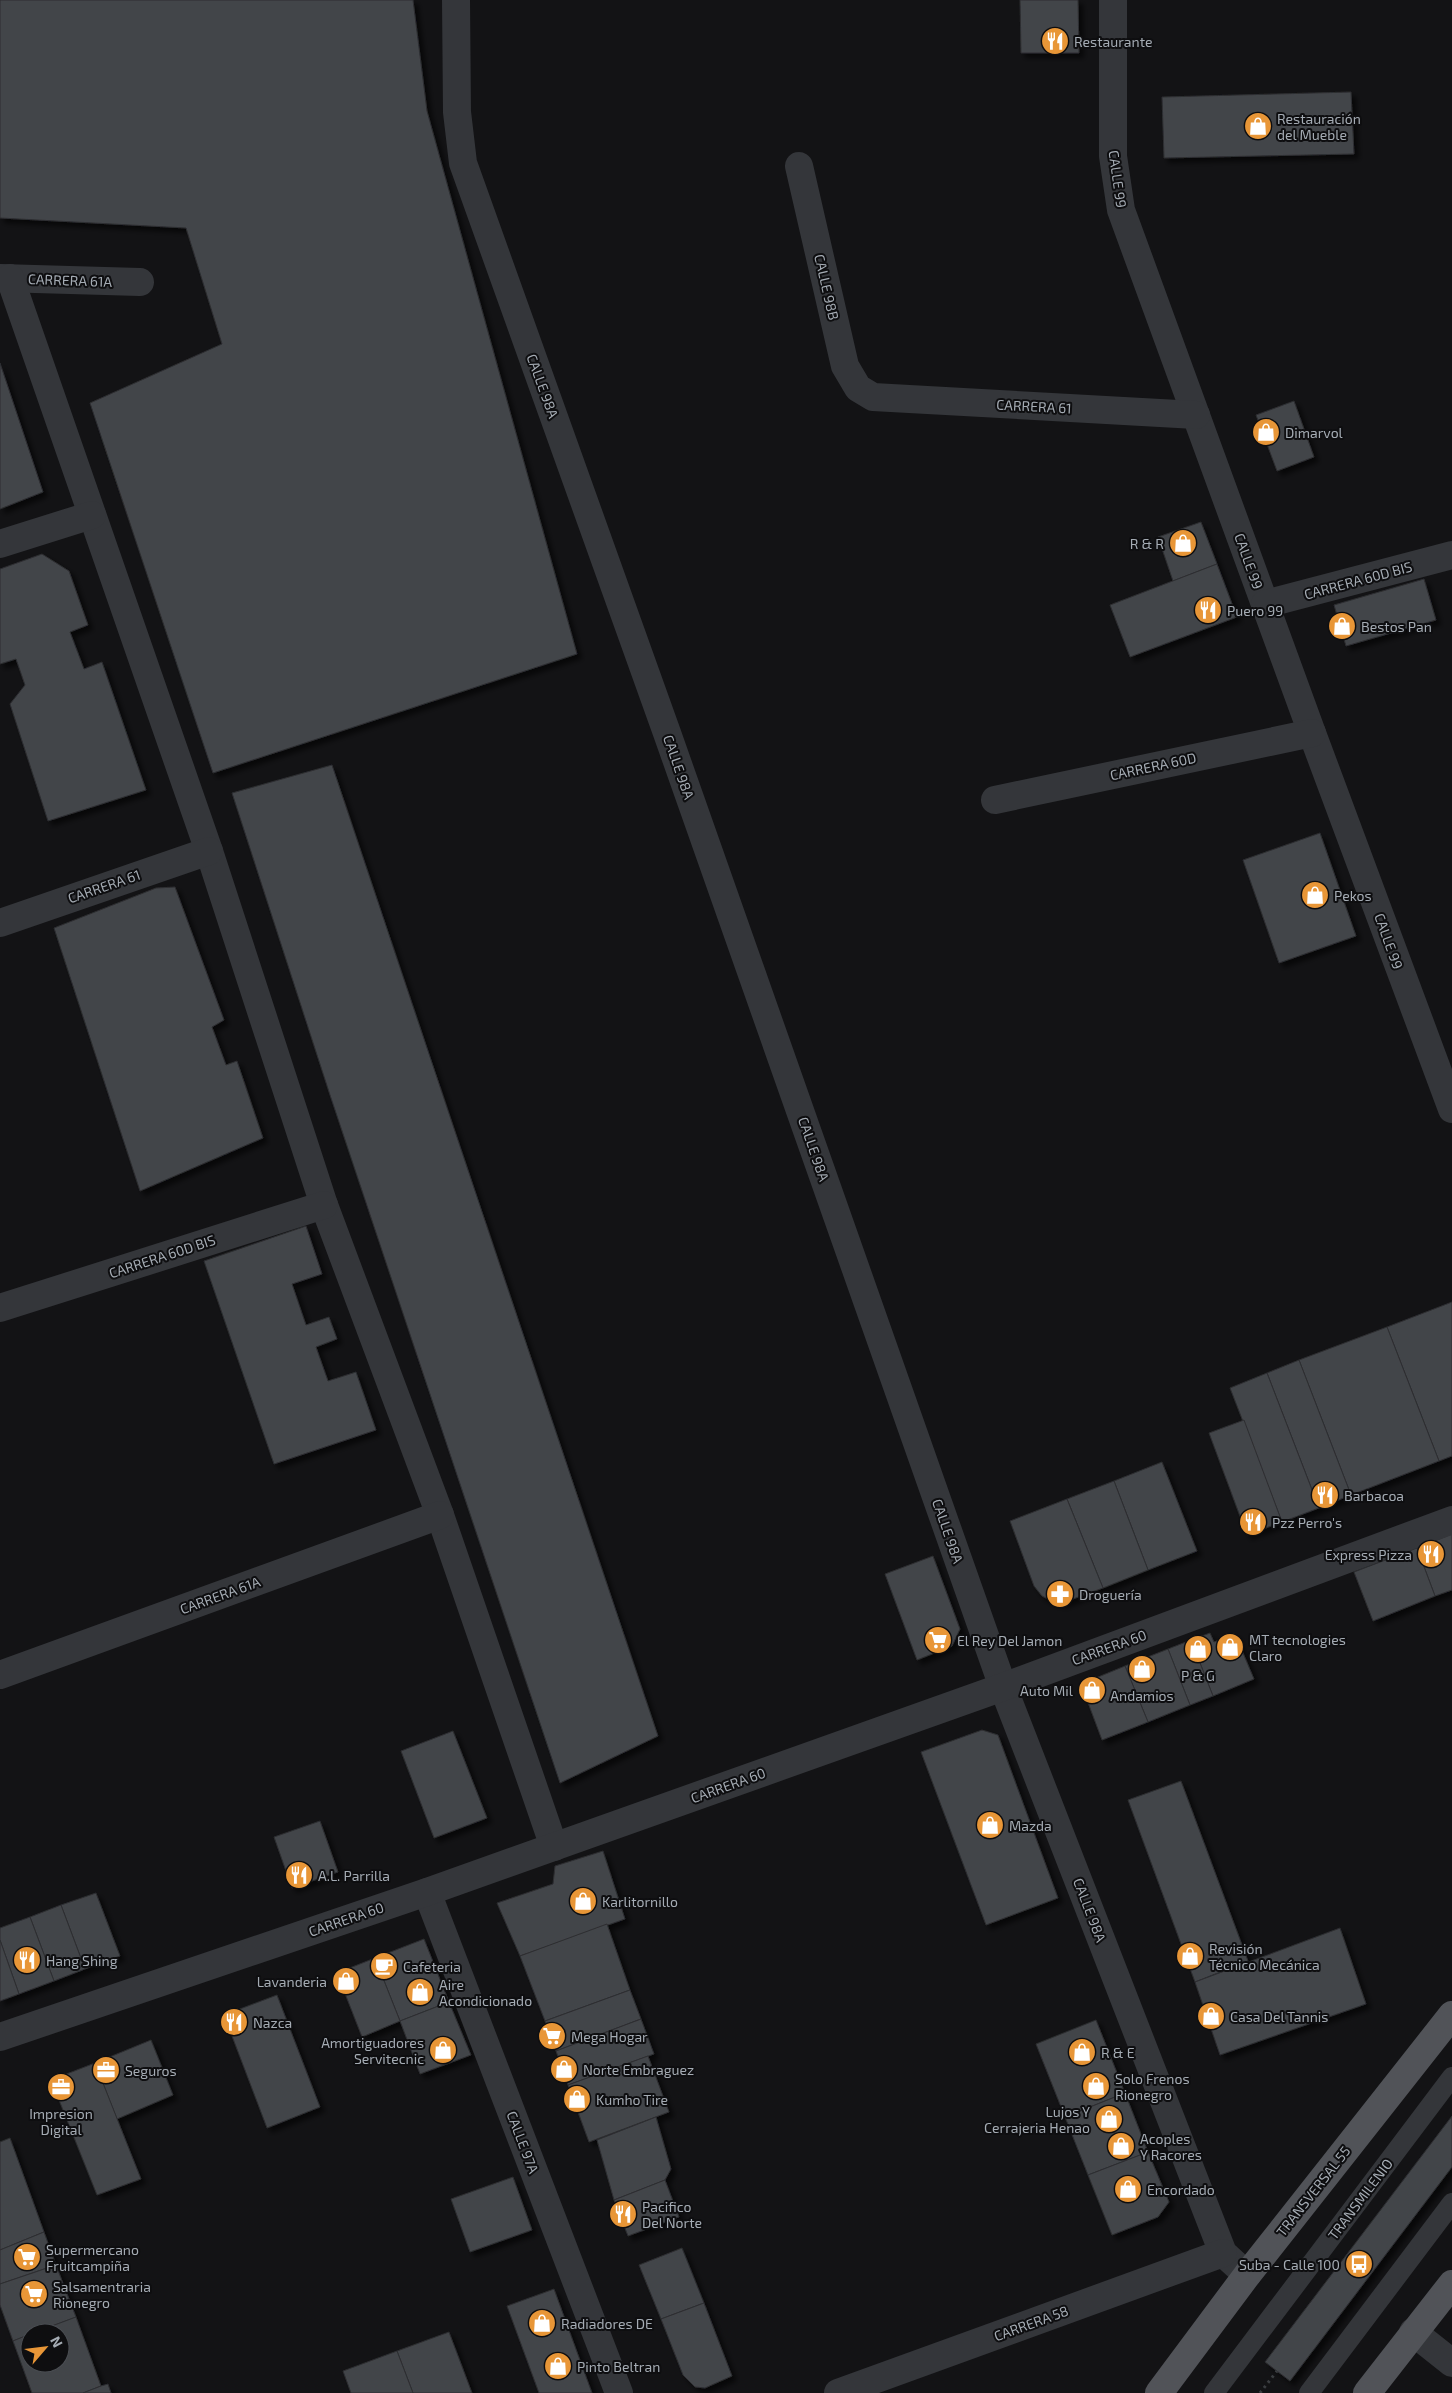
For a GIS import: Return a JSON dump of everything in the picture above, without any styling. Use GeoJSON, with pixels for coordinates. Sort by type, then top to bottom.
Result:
{"type":"FeatureCollection","features":[{"type":"Feature","properties":{"kind":"main road","name":"TRANSVERSAL 55"},"geometry":{"type":"LineString","coordinates":[[1159,2393],[1246,2275],[1452,2014]]}},
{"type":"Feature","properties":{"kind":"main road"},"geometry":{"type":"LineString","coordinates":[[1367,2393],[1452,2284]]}},
{"type":"Feature","properties":{"kind":"street","name":"CALLE 98A"},"geometry":{"type":"LineString","coordinates":[[456,0],[457,112],[463,163],[671,742],[1003,1687],[1223,2253],[1246,2275]]}},
{"type":"Feature","properties":{"kind":"street","name":"CALLE 99"},"geometry":{"type":"LineString","coordinates":[[1113,0],[1113,156],[1116,187],[1121,210],[1452,1109]]}},
{"type":"Feature","properties":{"kind":"street","name":"CALLE 98B"},"geometry":{"type":"LineString","coordinates":[[798,166],[845,366],[858,388],[873,397]]}},
{"type":"Feature","properties":{"kind":"street","name":"CARRERA 61A"},"geometry":{"type":"LineString","coordinates":[[5,278],[140,282]]}},
{"type":"Feature","properties":{"kind":"street"},"geometry":{"type":"LineString","coordinates":[[5,278],[92,515],[208,851],[324,1205],[440,1515],[554,1847]]}},
{"type":"Feature","properties":{"kind":"street","name":"CARRERA 61"},"geometry":{"type":"LineString","coordinates":[[873,397],[1196,415]]}},
{"type":"Feature","properties":{"kind":"street"},"geometry":{"type":"LineString","coordinates":[[0,544],[92,515]]}},
{"type":"Feature","properties":{"kind":"street","name":"CARRERA 60D BIS"},"geometry":{"type":"LineString","coordinates":[[1265,604],[1452,555]]}},
{"type":"Feature","properties":{"kind":"street","name":"CARRERA 60D"},"geometry":{"type":"LineString","coordinates":[[995,800],[1312,733]]}},
{"type":"Feature","properties":{"kind":"street","name":"CARRERA 61"},"geometry":{"type":"LineString","coordinates":[[0,923],[208,851]]}},
{"type":"Feature","properties":{"kind":"street","name":"CARRERA 60D BIS"},"geometry":{"type":"LineString","coordinates":[[0,1308],[324,1205]]}},
{"type":"Feature","properties":{"kind":"street","name":"CARRERA 61A"},"geometry":{"type":"LineString","coordinates":[[0,1676],[440,1515]]}},
{"type":"Feature","properties":{"kind":"street","name":"CARRERA 60"},"geometry":{"type":"LineString","coordinates":[[0,2037],[554,1847],[1003,1687],[1452,1520]]}},
{"type":"Feature","properties":{"kind":"street","name":"CALLE 97A"},"geometry":{"type":"LineString","coordinates":[[427,1892],[618,2393]]}},
{"type":"Feature","properties":{"kind":"street","name":"CARRERA 58"},"geometry":{"type":"LineString","coordinates":[[838,2393],[1223,2253]]}},
{"type":"Feature","properties":{"kind":"street"},"geometry":{"type":"LineString","coordinates":[[1413,2332],[1452,2363]]}},
{"type":"Feature","properties":{"kind":"lane","name":"TRANSMILENIO"},"geometry":{"type":"LineString","coordinates":[[1214,2393],[1452,2077]]}},
{"type":"Feature","properties":{"kind":"lane"},"geometry":{"type":"LineString","coordinates":[[1309,2393],[1452,2203]]}},
{"type":"Feature","properties":{"kind":"path"},"geometry":{"type":"LineString","coordinates":[[1260,2393],[1277,2370]]}},
{"type":"Feature","properties":{"kind":"building"},"geometry":{"type":"Polygon","coordinates":[[[0,0],[413,0],[427,111],[577,654],[213,773],[90,403],[222,344],[186,228],[0,218],[0,0]]]}},
{"type":"Feature","properties":{"kind":"building"},"geometry":{"type":"Polygon","coordinates":[[[1020,0],[1078,0],[1079,53],[1021,53],[1020,0]]]}},
{"type":"Feature","properties":{"kind":"building","name":"Restauración del Mueble"},"geometry":{"type":"Polygon","coordinates":[[[1351,92],[1354,154],[1164,158],[1162,97],[1351,92]]]}},
{"type":"Feature","properties":{"kind":"building"},"geometry":{"type":"Polygon","coordinates":[[[0,363],[43,492],[0,509],[0,363]]]}},
{"type":"Feature","properties":{"kind":"building"},"geometry":{"type":"Polygon","coordinates":[[[1294,401],[1314,457],[1277,471],[1256,415],[1294,401]]]}},
{"type":"Feature","properties":{"kind":"building"},"geometry":{"type":"Polygon","coordinates":[[[1201,522],[1217,564],[1173,581],[1158,537],[1201,522]]]}},
{"type":"Feature","properties":{"kind":"building"},"geometry":{"type":"Polygon","coordinates":[[[42,554],[69,571],[88,625],[70,632],[84,669],[102,662],[146,790],[48,821],[10,704],[25,685],[16,659],[0,664],[0,569],[42,554]]]}},
{"type":"Feature","properties":{"kind":"building"},"geometry":{"type":"Polygon","coordinates":[[[1217,564],[1237,617],[1130,657],[1110,605],[1217,564]]]}},
{"type":"Feature","properties":{"kind":"building"},"geometry":{"type":"Polygon","coordinates":[[[1424,579],[1436,620],[1346,646],[1334,605],[1424,579]]]}},
{"type":"Feature","properties":{"kind":"building"},"geometry":{"type":"Polygon","coordinates":[[[332,765],[658,1736],[560,1783],[330,1095],[232,793],[332,765]]]}},
{"type":"Feature","properties":{"kind":"building"},"geometry":{"type":"Polygon","coordinates":[[[1320,833],[1356,936],[1279,963],[1243,860],[1320,833]]]}},
{"type":"Feature","properties":{"kind":"building"},"geometry":{"type":"Polygon","coordinates":[[[175,887],[224,1020],[212,1027],[226,1065],[237,1061],[263,1138],[140,1191],[54,928],[156,888],[175,887]]]}},
{"type":"Feature","properties":{"kind":"building"},"geometry":{"type":"Polygon","coordinates":[[[306,1226],[322,1274],[292,1284],[306,1325],[329,1317],[337,1339],[316,1347],[328,1381],[356,1372],[376,1430],[274,1464],[204,1261],[306,1226]]]}},
{"type":"Feature","properties":{"kind":"building"},"geometry":{"type":"Polygon","coordinates":[[[1452,1302],[1452,1456],[1439,1461],[1387,1327],[1452,1302]]]}},
{"type":"Feature","properties":{"kind":"building"},"geometry":{"type":"Polygon","coordinates":[[[1387,1327],[1439,1461],[1351,1495],[1299,1360],[1387,1327]]]}},
{"type":"Feature","properties":{"kind":"building"},"geometry":{"type":"Polygon","coordinates":[[[1299,1360],[1351,1495],[1319,1508],[1267,1373],[1299,1360]]]}},
{"type":"Feature","properties":{"kind":"building"},"geometry":{"type":"Polygon","coordinates":[[[1267,1373],[1319,1508],[1282,1522],[1230,1388],[1267,1373]]]}},
{"type":"Feature","properties":{"kind":"building"},"geometry":{"type":"Polygon","coordinates":[[[1244,1420],[1282,1522],[1247,1535],[1209,1433],[1244,1420]]]}},
{"type":"Feature","properties":{"kind":"building"},"geometry":{"type":"Polygon","coordinates":[[[1162,1462],[1197,1551],[1148,1570],[1114,1481],[1162,1462]]]}},
{"type":"Feature","properties":{"kind":"building"},"geometry":{"type":"Polygon","coordinates":[[[1114,1481],[1148,1570],[1103,1588],[1067,1499],[1114,1481]]]}},
{"type":"Feature","properties":{"kind":"building"},"geometry":{"type":"Polygon","coordinates":[[[1067,1499],[1103,1588],[1062,1603],[1042,1596],[1034,1586],[1010,1521],[1067,1499]]]}},
{"type":"Feature","properties":{"kind":"building"},"geometry":{"type":"Polygon","coordinates":[[[1452,1534],[1452,1590],[1435,1596],[1417,1548],[1452,1534]]]}},
{"type":"Feature","properties":{"kind":"building"},"geometry":{"type":"Polygon","coordinates":[[[1417,1548],[1435,1596],[1373,1621],[1354,1572],[1417,1548]]]}},
{"type":"Feature","properties":{"kind":"building"},"geometry":{"type":"Polygon","coordinates":[[[933,1556],[960,1629],[952,1646],[917,1660],[885,1574],[933,1556]]]}},
{"type":"Feature","properties":{"kind":"building"},"geometry":{"type":"Polygon","coordinates":[[[1210,1633],[1214,1642],[1235,1634],[1254,1679],[1213,1696],[1191,1640],[1210,1633]]]}},
{"type":"Feature","properties":{"kind":"building"},"geometry":{"type":"Polygon","coordinates":[[[1191,1640],[1213,1696],[1190,1705],[1168,1649],[1191,1640]]]}},
{"type":"Feature","properties":{"kind":"building"},"geometry":{"type":"Polygon","coordinates":[[[1168,1649],[1190,1705],[1148,1722],[1125,1666],[1168,1649]]]}},
{"type":"Feature","properties":{"kind":"building"},"geometry":{"type":"Polygon","coordinates":[[[1125,1666],[1148,1722],[1102,1740],[1081,1684],[1125,1666]]]}},
{"type":"Feature","properties":{"kind":"building","name":"Mazda"},"geometry":{"type":"Polygon","coordinates":[[[982,1730],[998,1735],[1058,1898],[986,1925],[921,1752],[982,1730]]]}},
{"type":"Feature","properties":{"kind":"building"},"geometry":{"type":"Polygon","coordinates":[[[453,1731],[487,1818],[434,1838],[401,1751],[453,1731]]]}},
{"type":"Feature","properties":{"kind":"building"},"geometry":{"type":"Polygon","coordinates":[[[1181,1781],[1248,1961],[1195,1982],[1128,1800],[1181,1781]]]}},
{"type":"Feature","properties":{"kind":"building"},"geometry":{"type":"Polygon","coordinates":[[[320,1821],[338,1872],[292,1888],[274,1837],[320,1821]]]}},
{"type":"Feature","properties":{"kind":"building"},"geometry":{"type":"Polygon","coordinates":[[[603,1851],[625,1919],[520,1956],[497,1903],[553,1884],[555,1866],[603,1851]]]}},
{"type":"Feature","properties":{"kind":"building"},"geometry":{"type":"Polygon","coordinates":[[[96,1893],[120,1956],[85,1969],[61,1905],[96,1893]]]}},
{"type":"Feature","properties":{"kind":"building"},"geometry":{"type":"Polygon","coordinates":[[[61,1905],[85,1969],[54,1981],[30,1917],[61,1905]]]}},
{"type":"Feature","properties":{"kind":"building","name":"Hang Shing"},"geometry":{"type":"Polygon","coordinates":[[[30,1917],[54,1981],[19,1994],[0,1940],[0,1928],[30,1917]]]}},
{"type":"Feature","properties":{"kind":"building"},"geometry":{"type":"Polygon","coordinates":[[[607,1924],[630,1990],[545,2021],[520,1956],[607,1924]]]}},
{"type":"Feature","properties":{"kind":"building"},"geometry":{"type":"Polygon","coordinates":[[[1340,1928],[1366,2004],[1220,2055],[1195,1982],[1340,1928]]]}},
{"type":"Feature","properties":{"kind":"building"},"geometry":{"type":"Polygon","coordinates":[[[424,1939],[449,2002],[400,2021],[375,1958],[424,1939]]]}},
{"type":"Feature","properties":{"kind":"building"},"geometry":{"type":"Polygon","coordinates":[[[0,1940],[19,1994],[0,2001],[0,1940]]]}},
{"type":"Feature","properties":{"kind":"building"},"geometry":{"type":"Polygon","coordinates":[[[375,1958],[400,2021],[362,2037],[337,1973],[375,1958]]]}},
{"type":"Feature","properties":{"kind":"building"},"geometry":{"type":"Polygon","coordinates":[[[630,1990],[641,2019],[556,2051],[545,2021],[630,1990]]]}},
{"type":"Feature","properties":{"kind":"building"},"geometry":{"type":"Polygon","coordinates":[[[277,1995],[320,2107],[267,2128],[224,2015],[277,1995]]]}},
{"type":"Feature","properties":{"kind":"building"},"geometry":{"type":"Polygon","coordinates":[[[449,2002],[471,2055],[420,2074],[400,2021],[449,2002]]]}},
{"type":"Feature","properties":{"kind":"building"},"geometry":{"type":"Polygon","coordinates":[[[641,2019],[654,2054],[568,2085],[556,2051],[641,2019]]]}},
{"type":"Feature","properties":{"kind":"building"},"geometry":{"type":"Polygon","coordinates":[[[1096,2020],[1125,2093],[1065,2117],[1036,2044],[1096,2020]]]}},
{"type":"Feature","properties":{"kind":"building"},"geometry":{"type":"Polygon","coordinates":[[[151,2040],[173,2095],[117,2119],[95,2063],[151,2040]]]}},
{"type":"Feature","properties":{"kind":"building"},"geometry":{"type":"Polygon","coordinates":[[[648,2056],[669,2112],[589,2142],[568,2085],[648,2056]]]}},
{"type":"Feature","properties":{"kind":"building"},"geometry":{"type":"Polygon","coordinates":[[[95,2063],[141,2179],[97,2195],[51,2080],[95,2063]]]}},
{"type":"Feature","properties":{"kind":"building"},"geometry":{"type":"Polygon","coordinates":[[[1125,2093],[1148,2152],[1088,2175],[1065,2117],[1125,2093]]]}},
{"type":"Feature","properties":{"kind":"building","name":"Suba - Calle 100"},"geometry":{"type":"Polygon","coordinates":[[[1452,2116],[1452,2167],[1290,2381],[1265,2362],[1452,2116]]]}},
{"type":"Feature","properties":{"kind":"building"},"geometry":{"type":"Polygon","coordinates":[[[656,2117],[671,2169],[665,2180],[614,2200],[597,2140],[656,2117]]]}},
{"type":"Feature","properties":{"kind":"building"},"geometry":{"type":"Polygon","coordinates":[[[10,2138],[44,2232],[0,2250],[0,2142],[10,2138]]]}},
{"type":"Feature","properties":{"kind":"building","name":"Encordado"},"geometry":{"type":"Polygon","coordinates":[[[1148,2152],[1169,2202],[1158,2217],[1112,2235],[1088,2175],[1148,2152]]]}},
{"type":"Feature","properties":{"kind":"building"},"geometry":{"type":"Polygon","coordinates":[[[513,2177],[532,2230],[470,2252],[451,2199],[513,2177]]]}},
{"type":"Feature","properties":{"kind":"building"},"geometry":{"type":"Polygon","coordinates":[[[665,2180],[679,2217],[628,2236],[614,2200],[665,2180]]]}},
{"type":"Feature","properties":{"kind":"building","name":"Supermercano Fruitcampiña"},"geometry":{"type":"Polygon","coordinates":[[[44,2232],[56,2265],[0,2284],[0,2250],[44,2232]]]}},
{"type":"Feature","properties":{"kind":"building"},"geometry":{"type":"Polygon","coordinates":[[[682,2248],[704,2303],[661,2319],[639,2265],[682,2248]]]}},
{"type":"Feature","properties":{"kind":"building","name":"Salsamentraria Rionegro"},"geometry":{"type":"Polygon","coordinates":[[[56,2265],[76,2317],[60,2323],[20,2323],[20,2338],[13,2341],[0,2305],[0,2284],[56,2265]]]}},
{"type":"Feature","properties":{"kind":"building"},"geometry":{"type":"Polygon","coordinates":[[[554,2289],[592,2393],[539,2393],[507,2306],[554,2289]]]}},
{"type":"Feature","properties":{"kind":"building"},"geometry":{"type":"Polygon","coordinates":[[[704,2303],[732,2376],[705,2388],[695,2387],[683,2375],[661,2319],[704,2303]]]}},
{"type":"Feature","properties":{"kind":"building"},"geometry":{"type":"Polygon","coordinates":[[[76,2317],[101,2386],[83,2393],[32,2393],[25,2373],[70,2373],[70,2323],[60,2323],[76,2317]]]}},
{"type":"Feature","properties":{"kind":"building"},"geometry":{"type":"Polygon","coordinates":[[[449,2332],[472,2393],[413,2393],[397,2351],[449,2332]]]}},
{"type":"Feature","properties":{"kind":"building"},"geometry":{"type":"Polygon","coordinates":[[[20,2338],[20,2360],[13,2341],[20,2338]]]}},
{"type":"Feature","properties":{"kind":"building"},"geometry":{"type":"Polygon","coordinates":[[[397,2351],[413,2393],[351,2393],[343,2371],[397,2351]]]}},
{"type":"Feature","properties":{"kind":"building"},"geometry":{"type":"Polygon","coordinates":[[[108,2384],[111,2393],[83,2393],[101,2386],[108,2384]]]}},
{"type":"Feature","properties":{"kind":"place","name":"Restaurante"},"geometry":{"type":"Point","coordinates":[1055,41]}},
{"type":"Feature","properties":{"kind":"place","name":"Restauración del Mueble"},"geometry":{"type":"Point","coordinates":[1258,126]}},
{"type":"Feature","properties":{"kind":"place","name":"Dimarvol"},"geometry":{"type":"Point","coordinates":[1266,432]}},
{"type":"Feature","properties":{"kind":"place","name":"R & R"},"geometry":{"type":"Point","coordinates":[1183,543]}},
{"type":"Feature","properties":{"kind":"place","name":"Puero 99"},"geometry":{"type":"Point","coordinates":[1208,610]}},
{"type":"Feature","properties":{"kind":"place","name":"Bestos Pan"},"geometry":{"type":"Point","coordinates":[1342,626]}},
{"type":"Feature","properties":{"kind":"place","name":"Pekos"},"geometry":{"type":"Point","coordinates":[1315,895]}},
{"type":"Feature","properties":{"kind":"place","name":"Barbacoa"},"geometry":{"type":"Point","coordinates":[1325,1495]}},
{"type":"Feature","properties":{"kind":"place","name":"Pzz Perro's"},"geometry":{"type":"Point","coordinates":[1253,1522]}},
{"type":"Feature","properties":{"kind":"place","name":"Express Pizza"},"geometry":{"type":"Point","coordinates":[1431,1554]}},
{"type":"Feature","properties":{"kind":"place","name":"Droguería"},"geometry":{"type":"Point","coordinates":[1060,1594]}},
{"type":"Feature","properties":{"kind":"place","name":"El Rey Del Jamon"},"geometry":{"type":"Point","coordinates":[938,1640]}},
{"type":"Feature","properties":{"kind":"place","name":"MT tecnologies Claro"},"geometry":{"type":"Point","coordinates":[1230,1647]}},
{"type":"Feature","properties":{"kind":"place","name":"P & G"},"geometry":{"type":"Point","coordinates":[1198,1649]}},
{"type":"Feature","properties":{"kind":"place","name":"Andamios"},"geometry":{"type":"Point","coordinates":[1142,1669]}},
{"type":"Feature","properties":{"kind":"place","name":"Auto Mil"},"geometry":{"type":"Point","coordinates":[1092,1690]}},
{"type":"Feature","properties":{"kind":"place","name":"Mazda"},"geometry":{"type":"Point","coordinates":[990,1825]}},
{"type":"Feature","properties":{"kind":"place","name":"A.L. Parrilla"},"geometry":{"type":"Point","coordinates":[299,1875]}},
{"type":"Feature","properties":{"kind":"place","name":"Karlitornillo"},"geometry":{"type":"Point","coordinates":[583,1901]}},
{"type":"Feature","properties":{"kind":"place","name":"Revisión Técnico Mecánica"},"geometry":{"type":"Point","coordinates":[1190,1956]}},
{"type":"Feature","properties":{"kind":"place","name":"Hang Shing"},"geometry":{"type":"Point","coordinates":[27,1960]}},
{"type":"Feature","properties":{"kind":"place","name":"Cafeteria"},"geometry":{"type":"Point","coordinates":[384,1966]}},
{"type":"Feature","properties":{"kind":"place","name":"Lavanderia"},"geometry":{"type":"Point","coordinates":[346,1981]}},
{"type":"Feature","properties":{"kind":"place","name":"Aire Acondicionado"},"geometry":{"type":"Point","coordinates":[420,1992]}},
{"type":"Feature","properties":{"kind":"place","name":"Casa Del Tannis"},"geometry":{"type":"Point","coordinates":[1211,2016]}},
{"type":"Feature","properties":{"kind":"place","name":"Nazca"},"geometry":{"type":"Point","coordinates":[234,2022]}},
{"type":"Feature","properties":{"kind":"place","name":"Mega Hogar"},"geometry":{"type":"Point","coordinates":[552,2036]}},
{"type":"Feature","properties":{"kind":"place","name":"Amortiguadores Servitecnic"},"geometry":{"type":"Point","coordinates":[443,2050]}},
{"type":"Feature","properties":{"kind":"place","name":"R & E"},"geometry":{"type":"Point","coordinates":[1082,2052]}},
{"type":"Feature","properties":{"kind":"place","name":"Norte Embraguez"},"geometry":{"type":"Point","coordinates":[564,2069]}},
{"type":"Feature","properties":{"kind":"place","name":"Seguros"},"geometry":{"type":"Point","coordinates":[106,2070]}},
{"type":"Feature","properties":{"kind":"place","name":"Solo Frenos Rionegro"},"geometry":{"type":"Point","coordinates":[1096,2086]}},
{"type":"Feature","properties":{"kind":"place","name":"Impresion Digital"},"geometry":{"type":"Point","coordinates":[61,2087]}},
{"type":"Feature","properties":{"kind":"place","name":"Kumho Tire"},"geometry":{"type":"Point","coordinates":[577,2099]}},
{"type":"Feature","properties":{"kind":"place","name":"Lujos Y Cerrajeria Henao"},"geometry":{"type":"Point","coordinates":[1109,2119]}},
{"type":"Feature","properties":{"kind":"place","name":"Acoples Y Racores"},"geometry":{"type":"Point","coordinates":[1121,2146]}},
{"type":"Feature","properties":{"kind":"place","name":"Encordado"},"geometry":{"type":"Point","coordinates":[1128,2189]}},
{"type":"Feature","properties":{"kind":"place","name":"Pacifico Del Norte"},"geometry":{"type":"Point","coordinates":[623,2214]}},
{"type":"Feature","properties":{"kind":"place","name":"Supermercano Fruitcampiña"},"geometry":{"type":"Point","coordinates":[27,2257]}},
{"type":"Feature","properties":{"kind":"place","name":"Suba - Calle 100"},"geometry":{"type":"Point","coordinates":[1359,2264]}},
{"type":"Feature","properties":{"kind":"place","name":"Salsamentraria Rionegro"},"geometry":{"type":"Point","coordinates":[34,2294]}},
{"type":"Feature","properties":{"kind":"place","name":"Radiadores DE"},"geometry":{"type":"Point","coordinates":[542,2323]}},
{"type":"Feature","properties":{"kind":"place","name":"Pinto Beltran"},"geometry":{"type":"Point","coordinates":[558,2366]}}]}
